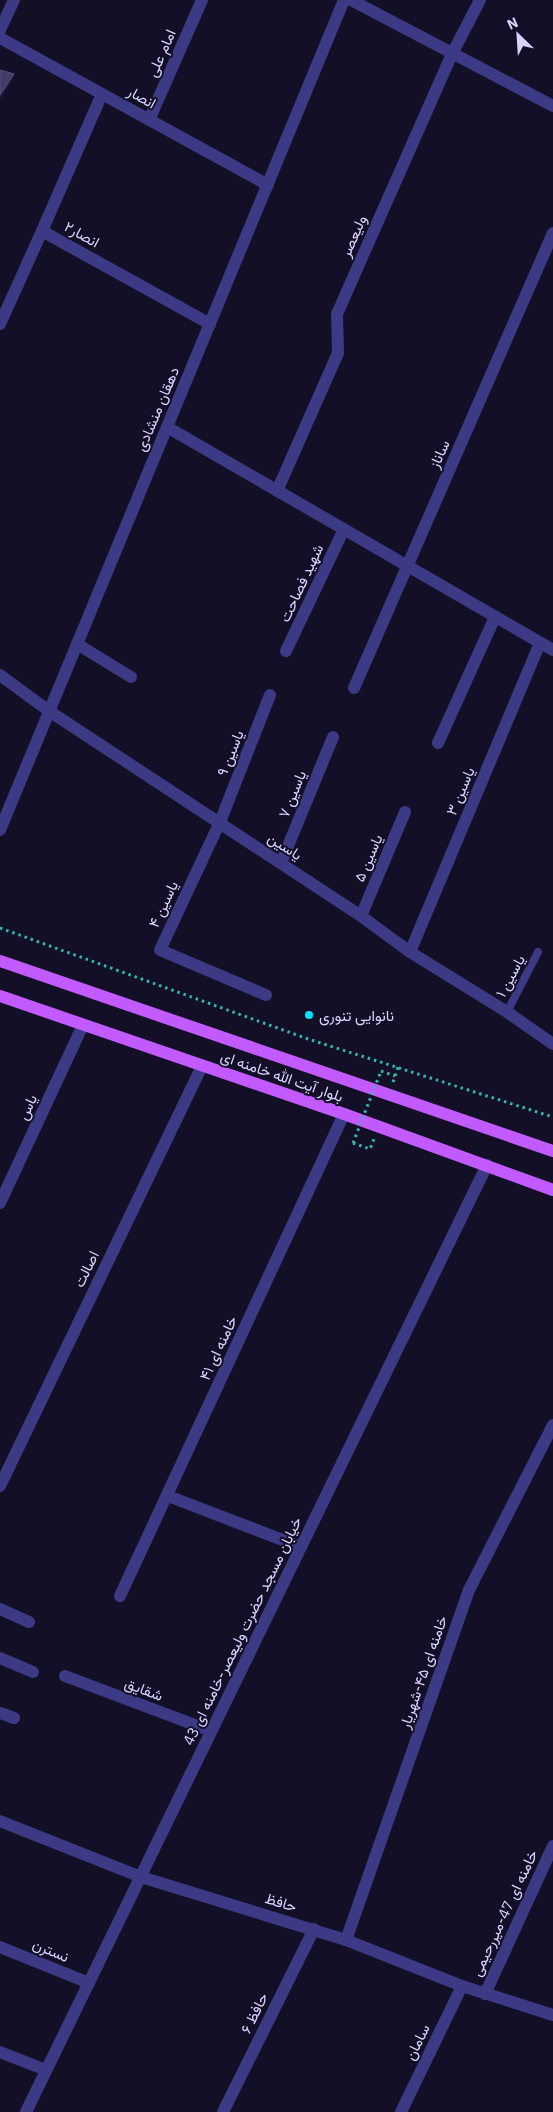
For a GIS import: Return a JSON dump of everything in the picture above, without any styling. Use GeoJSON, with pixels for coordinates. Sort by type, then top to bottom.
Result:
{"type":"FeatureCollection","features":[{"type":"Feature","properties":{"kind":"main road","name":"بلوار آیت الله خامنه ای"},"geometry":{"type":"LineString","coordinates":[[0,961],[553,1151]]}},
{"type":"Feature","properties":{"kind":"main road","name":"بلوار آیت الله خامنه ای"},"geometry":{"type":"LineString","coordinates":[[0,996],[344,1114],[553,1190]]}},
{"type":"Feature","properties":{"kind":"street"},"geometry":{"type":"LineString","coordinates":[[0,30],[14,0]]}},
{"type":"Feature","properties":{"kind":"street","name":"امام علی"},"geometry":{"type":"LineString","coordinates":[[149,120],[202,0]]}},
{"type":"Feature","properties":{"kind":"street","name":"دهقان منشادی"},"geometry":{"type":"LineString","coordinates":[[0,830],[344,0]]}},
{"type":"Feature","properties":{"kind":"street"},"geometry":{"type":"LineString","coordinates":[[351,0],[553,106]]}},
{"type":"Feature","properties":{"kind":"street","name":"ولیعصر"},"geometry":{"type":"LineString","coordinates":[[277,491],[338,353],[337,314],[452,54],[480,0]]}},
{"type":"Feature","properties":{"kind":"street","name":"انصار"},"geometry":{"type":"LineString","coordinates":[[0,38],[268,185]]}},
{"type":"Feature","properties":{"kind":"street","name":"انصار۲"},"geometry":{"type":"LineString","coordinates":[[102,94],[42,231],[210,324]]}},
{"type":"Feature","properties":{"kind":"street"},"geometry":{"type":"LineString","coordinates":[[0,324],[42,231]]}},
{"type":"Feature","properties":{"kind":"street","name":"ساناز"},"geometry":{"type":"LineString","coordinates":[[354,688],[553,233]]}},
{"type":"Feature","properties":{"kind":"street"},"geometry":{"type":"LineString","coordinates":[[167,427],[553,650]]}},
{"type":"Feature","properties":{"kind":"street","name":"شهید فصاحت"},"geometry":{"type":"LineString","coordinates":[[286,651],[344,529]]}},
{"type":"Feature","properties":{"kind":"street"},"geometry":{"type":"LineString","coordinates":[[438,743],[495,617]]}},
{"type":"Feature","properties":{"kind":"street","name":"یاسین ۳"},"geometry":{"type":"LineString","coordinates":[[410,952],[540,643]]}},
{"type":"Feature","properties":{"kind":"street"},"geometry":{"type":"LineString","coordinates":[[77,644],[131,677]]}},
{"type":"Feature","properties":{"kind":"street","name":"یاسین"},"geometry":{"type":"LineString","coordinates":[[0,675],[49,711],[281,862],[410,952],[507,1012],[553,1044]]}},
{"type":"Feature","properties":{"kind":"street","name":"یاسین ۹"},"geometry":{"type":"LineString","coordinates":[[220,822],[270,695]]}},
{"type":"Feature","properties":{"kind":"street","name":"یاسین ۷"},"geometry":{"type":"LineString","coordinates":[[281,862],[333,737]]}},
{"type":"Feature","properties":{"kind":"street","name":"یاسین ۵"},"geometry":{"type":"LineString","coordinates":[[361,916],[405,812]]}},
{"type":"Feature","properties":{"kind":"street","name":"یاسین ۴"},"geometry":{"type":"LineString","coordinates":[[220,822],[160,950],[266,995]]}},
{"type":"Feature","properties":{"kind":"street","name":"یاس"},"geometry":{"type":"LineString","coordinates":[[0,1203],[83,1025]]}},
{"type":"Feature","properties":{"kind":"street","name":"اصالت"},"geometry":{"type":"LineString","coordinates":[[0,1486],[202,1066]]}},
{"type":"Feature","properties":{"kind":"street","name":"خامنه ای ۴۱"},"geometry":{"type":"LineString","coordinates":[[120,1596],[344,1114]]}},
{"type":"Feature","properties":{"kind":"street","name":"خیابان مسجد حضرت ولیعصر-خامنه ای 43"},"geometry":{"type":"LineString","coordinates":[[26,2112],[487,1165]]}},
{"type":"Feature","properties":{"kind":"street","name":"خامنه ای ۴۵-شهریار"},"geometry":{"type":"LineString","coordinates":[[346,1940],[469,1590],[553,1425]]}},
{"type":"Feature","properties":{"kind":"street"},"geometry":{"type":"LineString","coordinates":[[168,1496],[301,1547]]}},
{"type":"Feature","properties":{"kind":"street"},"geometry":{"type":"LineString","coordinates":[[0,1609],[29,1622]]}},
{"type":"Feature","properties":{"kind":"street"},"geometry":{"type":"LineString","coordinates":[[0,1658],[33,1672]]}},
{"type":"Feature","properties":{"kind":"street","name":"شقایق"},"geometry":{"type":"LineString","coordinates":[[65,1676],[211,1732]]}},
{"type":"Feature","properties":{"kind":"street"},"geometry":{"type":"LineString","coordinates":[[0,1713],[14,1718]]}},
{"type":"Feature","properties":{"kind":"street","name":"حافظ"},"geometry":{"type":"LineString","coordinates":[[0,1821],[141,1877],[314,1929],[462,1986],[553,2015]]}},
{"type":"Feature","properties":{"kind":"street","name":"خامنه ای 47-میررحیمی"},"geometry":{"type":"LineString","coordinates":[[485,1994],[553,1846]]}},
{"type":"Feature","properties":{"kind":"street","name":"حافظ ۶"},"geometry":{"type":"LineString","coordinates":[[223,2112],[314,1929]]}},
{"type":"Feature","properties":{"kind":"street","name":"نسترن"},"geometry":{"type":"LineString","coordinates":[[0,1946],[89,1983]]}},
{"type":"Feature","properties":{"kind":"street","name":"سامان"},"geometry":{"type":"LineString","coordinates":[[401,2112],[462,1986]]}},
{"type":"Feature","properties":{"kind":"street"},"geometry":{"type":"LineString","coordinates":[[0,2052],[46,2070]]}},
{"type":"Feature","properties":{"kind":"lane","name":"یاسین ۱"},"geometry":{"type":"LineString","coordinates":[[507,1012],[538,952]]}},
{"type":"Feature","properties":{"kind":"path"},"geometry":{"type":"LineString","coordinates":[[0,928],[308,1039],[553,1117]]}},
{"type":"Feature","properties":{"kind":"path"},"geometry":{"type":"LineString","coordinates":[[370,1148],[353,1143],[381,1071],[395,1076]]}},
{"type":"Feature","properties":{"kind":"building"},"geometry":{"type":"Polygon","coordinates":[[[0,70],[14,74],[0,95],[0,70]]]}},
{"type":"Feature","properties":{"kind":"place","name":"نانوایی تنوری"},"geometry":{"type":"Point","coordinates":[309,1015]}}]}
